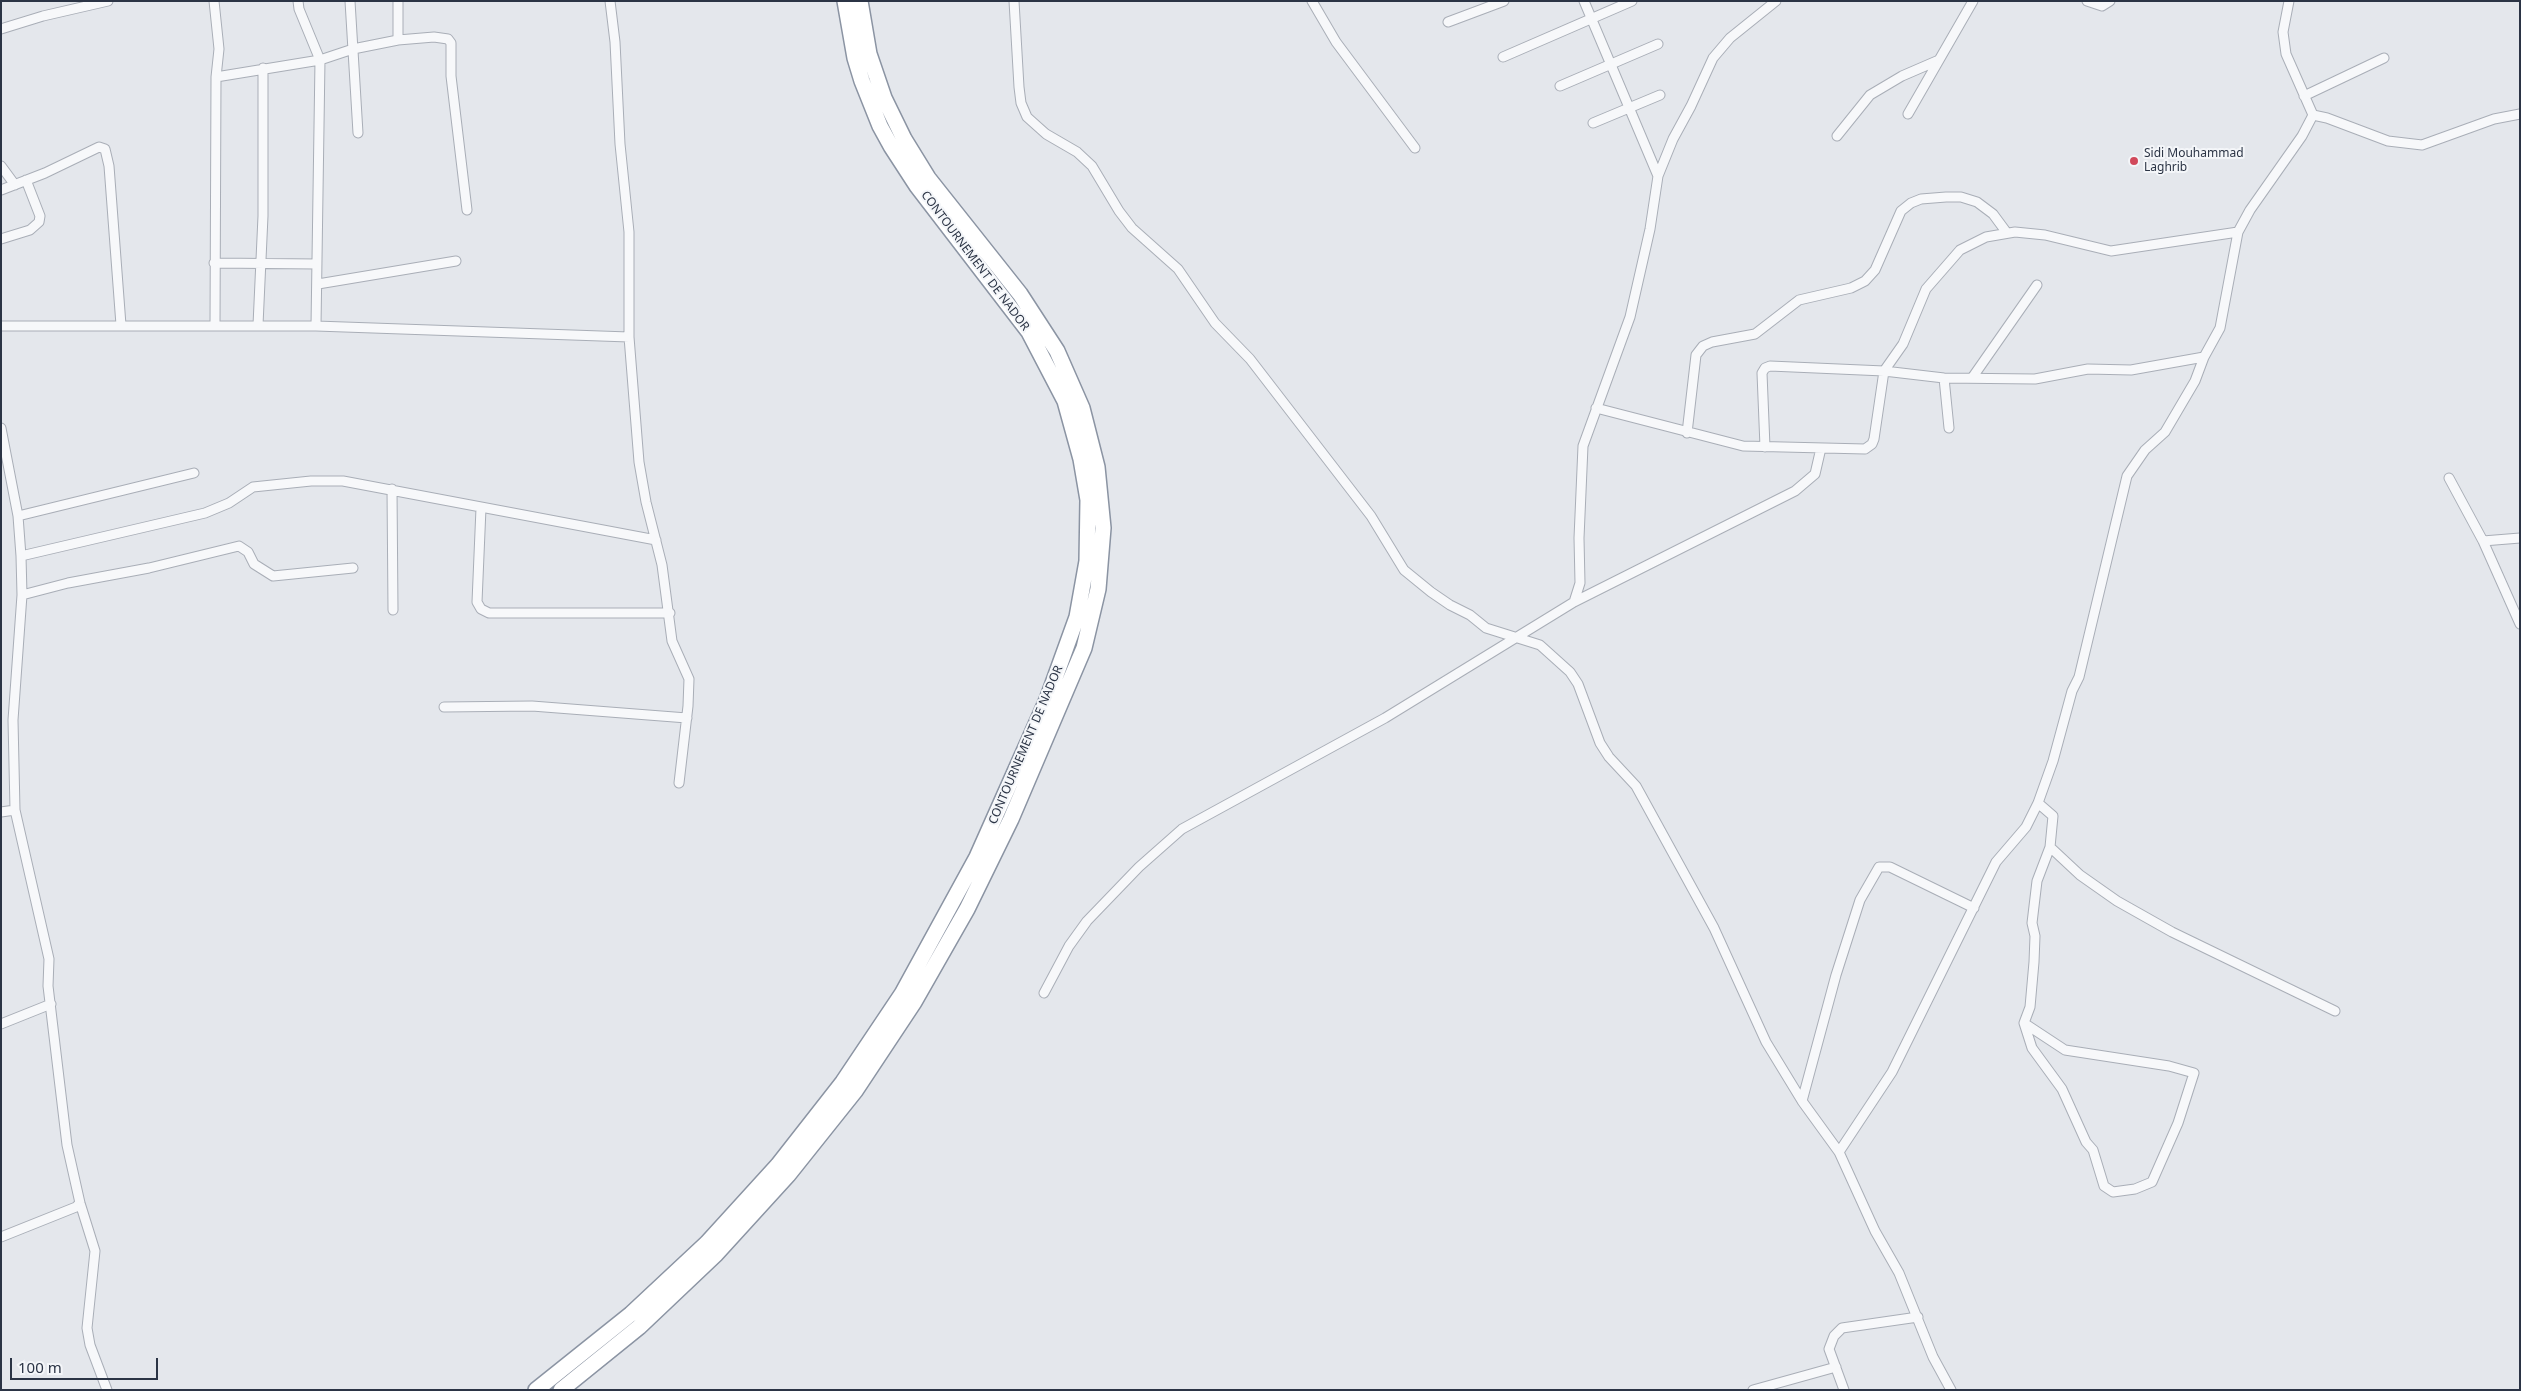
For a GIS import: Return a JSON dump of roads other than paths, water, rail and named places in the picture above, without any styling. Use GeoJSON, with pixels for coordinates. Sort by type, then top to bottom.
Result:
{"type":"FeatureCollection","features":[{"type":"Feature","properties":{"kind":"highway","name":"CONTOURNEMENT DE NADOR"},"geometry":{"type":"LineString","coordinates":[[536,1390],[631,1314],[707,1243],[778,1165],[843,1082],[902,994],[977,857],[1047,700],[1077,617],[1087,561],[1088,500],[1081,458],[1065,402],[1029,332],[917,186],[880,126],[855,58],[844,1]]}},
{"type":"Feature","properties":{"kind":"highway","name":"CONTOURNEMENT DE NADOR"},"geometry":{"type":"LineString","coordinates":[[561,1390],[638,1327],[716,1254],[788,1175],[855,1091],[898,1026],[967,909],[1011,819],[1084,648],[1098,589],[1103,528],[1097,467],[1082,408],[1057,351],[1020,294],[928,178],[904,139],[884,98],[869,54],[860,1]]}},
{"type":"Feature","properties":{"kind":"street"},"geometry":{"type":"LineString","coordinates":[[1,29],[44,16],[108,1]]}},
{"type":"Feature","properties":{"kind":"street"},"geometry":{"type":"LineString","coordinates":[[214,1],[219,49],[216,77],[215,325]]}},
{"type":"Feature","properties":{"kind":"street"},"geometry":{"type":"LineString","coordinates":[[298,1],[299,9],[320,60],[316,326]]}},
{"type":"Feature","properties":{"kind":"street"},"geometry":{"type":"LineString","coordinates":[[350,1],[358,133]]}},
{"type":"Feature","properties":{"kind":"street"},"geometry":{"type":"LineString","coordinates":[[398,1],[398,40]]}},
{"type":"Feature","properties":{"kind":"street"},"geometry":{"type":"LineString","coordinates":[[610,1],[615,42],[620,144],[629,232],[629,337],[639,462],[670,613],[674,649],[687,670],[689,679],[687,718],[679,783]]}},
{"type":"Feature","properties":{"kind":"street"},"geometry":{"type":"LineString","coordinates":[[1014,1],[1020,95],[1026,117],[1046,134],[1077,152],[1092,166],[1118,211],[1132,228],[1178,269],[1215,323],[1250,358],[1372,516],[1404,570],[1431,592],[1450,605],[1470,615],[1486,628],[1540,645],[1570,672],[1578,684],[1600,743],[1608,757],[1636,786],[1714,928],[1766,1042],[1802,1101],[1839,1152],[1875,1231],[1900,1273],[1934,1357],[1951,1390]]}},
{"type":"Feature","properties":{"kind":"street"},"geometry":{"type":"LineString","coordinates":[[1312,1],[1336,42],[1415,148]]}},
{"type":"Feature","properties":{"kind":"street"},"geometry":{"type":"LineString","coordinates":[[1448,22],[1504,1]]}},
{"type":"Feature","properties":{"kind":"street"},"geometry":{"type":"LineString","coordinates":[[1584,1],[1658,176]]}},
{"type":"Feature","properties":{"kind":"street"},"geometry":{"type":"LineString","coordinates":[[1503,57],[1632,1]]}},
{"type":"Feature","properties":{"kind":"street"},"geometry":{"type":"LineString","coordinates":[[1574,602],[1580,583],[1579,538],[1583,446],[1630,317],[1650,228],[1658,176],[1673,139],[1713,58],[1730,38],[1776,1]]}},
{"type":"Feature","properties":{"kind":"street"},"geometry":{"type":"LineString","coordinates":[[1908,114],[1973,1]]}},
{"type":"Feature","properties":{"kind":"street"},"geometry":{"type":"LineString","coordinates":[[2087,1],[2102,6],[2110,1]]}},
{"type":"Feature","properties":{"kind":"street"},"geometry":{"type":"LineString","coordinates":[[2289,1],[2284,19],[2284,43],[2289,64],[2313,115]]}},
{"type":"Feature","properties":{"kind":"street"},"geometry":{"type":"LineString","coordinates":[[216,77],[320,60],[353,49],[398,40],[438,37],[448,39],[450,42],[467,210]]}},
{"type":"Feature","properties":{"kind":"street"},"geometry":{"type":"LineString","coordinates":[[1560,86],[1658,44]]}},
{"type":"Feature","properties":{"kind":"street"},"geometry":{"type":"LineString","coordinates":[[2304,96],[2384,58]]}},
{"type":"Feature","properties":{"kind":"street"},"geometry":{"type":"LineString","coordinates":[[1837,136],[1870,95],[1902,76],[1939,60]]}},
{"type":"Feature","properties":{"kind":"street"},"geometry":{"type":"LineString","coordinates":[[258,325],[264,216],[263,68]]}},
{"type":"Feature","properties":{"kind":"street"},"geometry":{"type":"LineString","coordinates":[[1594,123],[1660,95]]}},
{"type":"Feature","properties":{"kind":"street"},"geometry":{"type":"LineString","coordinates":[[2313,115],[2327,118],[2388,141],[2422,144],[2494,119],[2520,114]]}},
{"type":"Feature","properties":{"kind":"street"},"geometry":{"type":"LineString","coordinates":[[1839,1152],[1892,1072],[1996,862],[2026,827],[2038,803],[2053,761],[2072,691],[2079,677],[2127,476],[2145,450],[2164,432],[2195,381],[2204,357],[2220,328],[2238,232],[2250,210],[2302,136],[2313,115]]}},
{"type":"Feature","properties":{"kind":"street"},"geometry":{"type":"LineString","coordinates":[[1,190],[82,153],[99,147],[105,149],[109,166],[121,325]]}},
{"type":"Feature","properties":{"kind":"street"},"geometry":{"type":"LineString","coordinates":[[1,166],[15,185]]}},
{"type":"Feature","properties":{"kind":"street"},"geometry":{"type":"LineString","coordinates":[[1,239],[30,230],[39,222],[40,216],[26,180]]}},
{"type":"Feature","properties":{"kind":"street"},"geometry":{"type":"LineString","coordinates":[[1687,433],[1696,355],[1703,346],[1712,342],[1755,334],[1799,300],[1851,288],[1866,282],[1875,270],[1902,211],[1911,203],[1920,199],[1961,197],[1977,202],[1993,214],[2007,233]]}},
{"type":"Feature","properties":{"kind":"street"},"geometry":{"type":"LineString","coordinates":[[1596,408],[1743,446],[1865,449],[1872,444],[1884,370],[1902,344],[1926,289],[1960,250],[1986,237],[2021,232],[2045,235],[2111,251],[2238,232]]}},
{"type":"Feature","properties":{"kind":"street"},"geometry":{"type":"LineString","coordinates":[[318,284],[456,262]]}},
{"type":"Feature","properties":{"kind":"street"},"geometry":{"type":"LineString","coordinates":[[214,263],[317,264]]}},
{"type":"Feature","properties":{"kind":"street"},"geometry":{"type":"LineString","coordinates":[[1972,378],[2037,284]]}},
{"type":"Feature","properties":{"kind":"street"},"geometry":{"type":"LineString","coordinates":[[1,326],[316,326],[629,337]]}},
{"type":"Feature","properties":{"kind":"street"},"geometry":{"type":"LineString","coordinates":[[1765,447],[1762,373],[1764,368],[1770,366],[1884,370],[1944,378],[2035,379],[2088,369],[2131,370],[2204,357]]}},
{"type":"Feature","properties":{"kind":"street"},"geometry":{"type":"LineString","coordinates":[[1944,378],[1949,428]]}},
{"type":"Feature","properties":{"kind":"street"},"geometry":{"type":"LineString","coordinates":[[1,428],[18,516],[21,556],[22,595],[13,720],[15,810],[46,941],[67,1145],[80,1203],[95,1251],[96,1261],[87,1328],[90,1345],[107,1390]]}},
{"type":"Feature","properties":{"kind":"street"},"geometry":{"type":"LineString","coordinates":[[1044,993],[1069,946],[1087,921],[1140,867],[1182,829],[1346,741],[1574,602],[1795,491],[1815,474],[1821,448]]}},
{"type":"Feature","properties":{"kind":"street"},"geometry":{"type":"LineString","coordinates":[[18,516],[194,473]]}},
{"type":"Feature","properties":{"kind":"street"},"geometry":{"type":"LineString","coordinates":[[2449,478],[2483,541],[2520,624]]}},
{"type":"Feature","properties":{"kind":"street"},"geometry":{"type":"LineString","coordinates":[[21,556],[205,513],[230,502],[253,487],[311,481],[344,480],[481,508],[656,540]]}},
{"type":"Feature","properties":{"kind":"street"},"geometry":{"type":"LineString","coordinates":[[392,489],[393,610]]}},
{"type":"Feature","properties":{"kind":"street"},"geometry":{"type":"LineString","coordinates":[[481,508],[477,602],[481,609],[489,613],[670,613]]}},
{"type":"Feature","properties":{"kind":"street"},"geometry":{"type":"LineString","coordinates":[[2483,541],[2520,538]]}},
{"type":"Feature","properties":{"kind":"street"},"geometry":{"type":"LineString","coordinates":[[22,595],[68,583],[149,568],[239,546],[248,552],[254,564],[273,576],[354,568]]}},
{"type":"Feature","properties":{"kind":"street"},"geometry":{"type":"LineString","coordinates":[[444,708],[532,706],[687,718]]}},
{"type":"Feature","properties":{"kind":"street"},"geometry":{"type":"LineString","coordinates":[[2024,1023],[2065,1050],[2169,1066],[2194,1073],[2178,1123],[2152,1182],[2135,1189],[2113,1192],[2104,1186],[2093,1150],[2086,1142],[2062,1089],[2032,1048],[2024,1023],[2030,1007],[2034,953],[2032,923],[2037,881],[2050,847],[2053,816],[2038,803]]}},
{"type":"Feature","properties":{"kind":"street"},"geometry":{"type":"LineString","coordinates":[[1,812],[15,810]]}},
{"type":"Feature","properties":{"kind":"street"},"geometry":{"type":"LineString","coordinates":[[2050,847],[2080,875],[2117,901],[2172,932],[2335,1011]]}},
{"type":"Feature","properties":{"kind":"street"},"geometry":{"type":"LineString","coordinates":[[1802,1101],[1836,975],[1860,900],[1879,867],[1890,867],[1974,908]]}},
{"type":"Feature","properties":{"kind":"street"},"geometry":{"type":"LineString","coordinates":[[1,1024],[51,1004]]}},
{"type":"Feature","properties":{"kind":"street"},"geometry":{"type":"LineString","coordinates":[[1,1236],[76,1207],[80,1203]]}},
{"type":"Feature","properties":{"kind":"street"},"geometry":{"type":"LineString","coordinates":[[1844,1390],[1829,1349],[1830,1344],[1842,1328],[1918,1317]]}},
{"type":"Feature","properties":{"kind":"street"},"geometry":{"type":"LineString","coordinates":[[1753,1390],[1836,1367]]}},
{"type":"Feature","properties":{"kind":"place","name":"Sidi Mouhammad Laghrib"},"geometry":{"type":"Point","coordinates":[2134,161]}}]}
